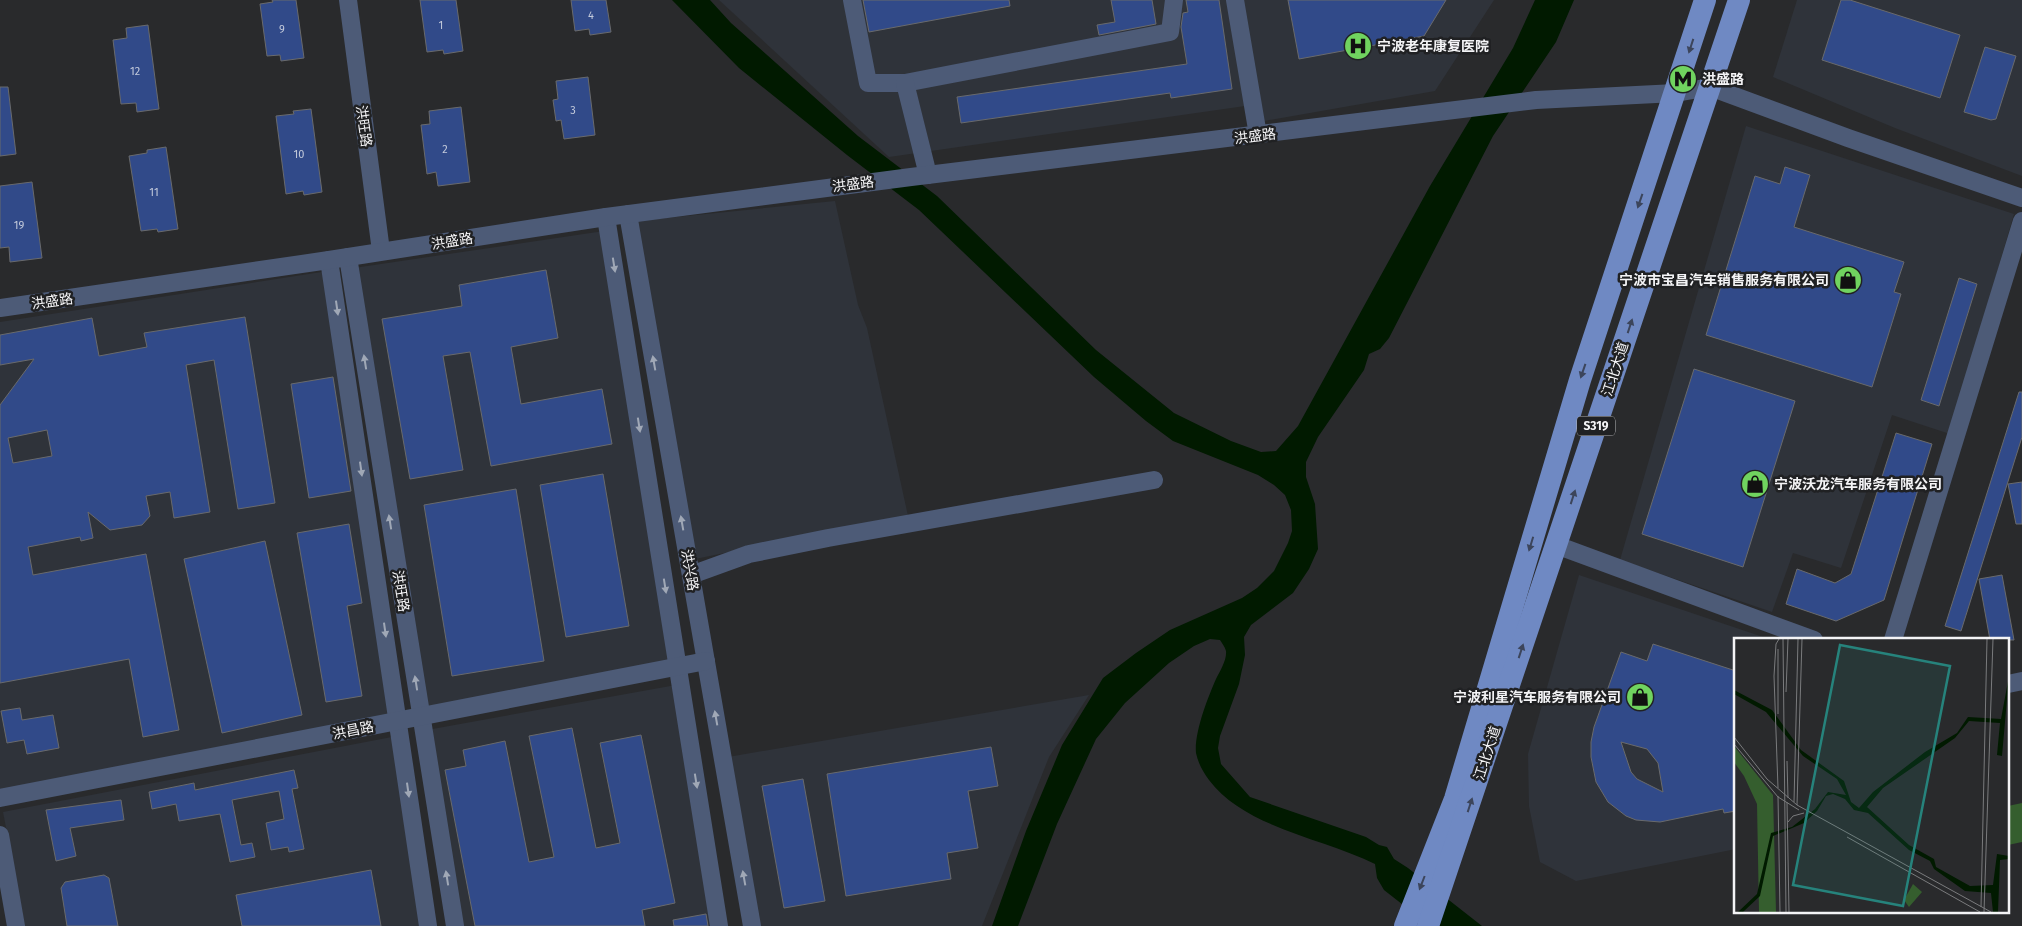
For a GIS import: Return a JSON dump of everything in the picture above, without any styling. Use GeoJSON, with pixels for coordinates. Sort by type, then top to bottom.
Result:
{"type":"FeatureCollection","features":[{"type":"Feature","properties":{"kind":"main road","name":"江北大道"},"geometry":{"type":"LineString","coordinates":[[1446,846],[1455,799],[1580,380],[1676,93],[1705,0]]}},
{"type":"Feature","properties":{"kind":"main road","name":"江北大道"},"geometry":{"type":"LineString","coordinates":[[1446,846],[1556,545],[1739,0]]}},
{"type":"Feature","properties":{"kind":"main road"},"geometry":{"type":"LineString","coordinates":[[1405,926],[1446,846]]}},
{"type":"Feature","properties":{"kind":"main road"},"geometry":{"type":"LineString","coordinates":[[1428,926],[1446,846]]}},
{"type":"Feature","properties":{"kind":"street","name":"洪旺路"},"geometry":{"type":"LineString","coordinates":[[348,0],[381,252]]}},
{"type":"Feature","properties":{"kind":"street"},"geometry":{"type":"LineString","coordinates":[[852,0],[868,82],[905,83],[1170,32],[1174,0]]}},
{"type":"Feature","properties":{"kind":"street"},"geometry":{"type":"LineString","coordinates":[[1235,0],[1258,135]]}},
{"type":"Feature","properties":{"kind":"street"},"geometry":{"type":"LineString","coordinates":[[905,83],[920,176]]}},
{"type":"Feature","properties":{"kind":"street","name":"洪盛路"},"geometry":{"type":"LineString","coordinates":[[0,308],[606,217],[855,184],[1536,100],[1676,93],[1710,87]]}},
{"type":"Feature","properties":{"kind":"street"},"geometry":{"type":"LineString","coordinates":[[1710,87],[1848,138],[2022,198]]}},
{"type":"Feature","properties":{"kind":"street","name":"洪兴路"},"geometry":{"type":"LineString","coordinates":[[628,214],[752,926]]}},
{"type":"Feature","properties":{"kind":"street","name":"洪兴路"},"geometry":{"type":"LineString","coordinates":[[606,217],[719,926]]}},
{"type":"Feature","properties":{"kind":"street"},"geometry":{"type":"LineString","coordinates":[[1894,638],[2022,221]]}},
{"type":"Feature","properties":{"kind":"street","name":"洪旺路"},"geometry":{"type":"LineString","coordinates":[[348,257],[454,926]]}},
{"type":"Feature","properties":{"kind":"street","name":"洪旺路"},"geometry":{"type":"LineString","coordinates":[[329,260],[428,926]]}},
{"type":"Feature","properties":{"kind":"street"},"geometry":{"type":"LineString","coordinates":[[691,575],[757,552],[1154,480]]}},
{"type":"Feature","properties":{"kind":"street"},"geometry":{"type":"LineString","coordinates":[[1556,545],[1809,638]]}},
{"type":"Feature","properties":{"kind":"street","name":"洪昌路"},"geometry":{"type":"LineString","coordinates":[[0,798],[706,661]]}},
{"type":"Feature","properties":{"kind":"street"},"geometry":{"type":"LineString","coordinates":[[0,835],[16,926]]}},
{"type":"Feature","properties":{"kind":"shaded area"},"geometry":{"type":"Polygon","coordinates":[[[672,0],[710,0],[731,23],[858,136],[937,196],[1096,350],[1174,413],[1231,441],[1261,452],[1276,451],[1298,426],[1430,186],[1513,48],[1535,0],[1574,0],[1556,42],[1493,136],[1389,338],[1380,349],[1369,354],[1364,370],[1318,437],[1306,462],[1306,477],[1315,504],[1318,549],[1309,569],[1293,593],[1251,625],[1244,637],[1245,655],[1239,684],[1220,736],[1218,748],[1221,764],[1250,797],[1366,837],[1379,845],[1387,847],[1394,859],[1482,926],[1430,926],[1384,890],[1377,878],[1375,864],[1264,821],[1243,810],[1224,796],[1205,774],[1199,764],[1196,753],[1197,736],[1202,715],[1226,654],[1220,640],[1210,639],[1194,646],[1169,663],[1125,703],[1096,739],[1057,824],[1018,926],[992,926],[1026,831],[1062,745],[1103,678],[1170,630],[1242,598],[1257,588],[1274,571],[1288,543],[1292,531],[1291,510],[1285,495],[1258,475],[1173,441],[1146,421],[1094,377],[919,210],[739,68],[672,0]]]}},
{"type":"Feature","properties":{"kind":"shaded area"},"geometry":{"type":"Polygon","coordinates":[[[719,0],[1228,0],[1245,106],[889,157],[719,0]]]}},
{"type":"Feature","properties":{"kind":"shaded area","name":"宁波老年康复医院"},"geometry":{"type":"Polygon","coordinates":[[[1243,0],[1494,0],[1435,91],[1264,121],[1243,0]]]}},
{"type":"Feature","properties":{"kind":"shaded area"},"geometry":{"type":"Polygon","coordinates":[[[1797,0],[2022,0],[2022,176],[1895,128],[1773,77],[1797,0]]]}},
{"type":"Feature","properties":{"kind":"shaded area"},"geometry":{"type":"Polygon","coordinates":[[[1746,126],[2014,214],[1950,434],[1892,415],[1841,568],[1793,553],[1772,612],[1620,560],[1746,126]]]}},
{"type":"Feature","properties":{"kind":"shaded area"},"geometry":{"type":"Polygon","coordinates":[[[835,201],[858,305],[867,328],[908,516],[695,559],[636,221],[835,201]]]}},
{"type":"Feature","properties":{"kind":"shaded area"},"geometry":{"type":"Polygon","coordinates":[[[604,231],[672,662],[425,711],[354,268],[604,231]]]}},
{"type":"Feature","properties":{"kind":"shaded area"},"geometry":{"type":"Polygon","coordinates":[[[328,271],[391,716],[0,794],[0,322],[328,271]]]}},
{"type":"Feature","properties":{"kind":"shaded area","name":"宁波利星汽车服务有限公司"},"geometry":{"type":"Polygon","coordinates":[[[1579,575],[1766,638],[1734,638],[1734,849],[1576,881],[1540,862],[1529,806],[1528,754],[1579,575]]]}},
{"type":"Feature","properties":{"kind":"shaded area"},"geometry":{"type":"Polygon","coordinates":[[[676,685],[716,926],[460,926],[427,730],[676,685]]]}},
{"type":"Feature","properties":{"kind":"shaded area"},"geometry":{"type":"Polygon","coordinates":[[[1089,695],[1049,757],[982,926],[758,926],[728,757],[1089,695]]]}},
{"type":"Feature","properties":{"kind":"shaded area"},"geometry":{"type":"Polygon","coordinates":[[[397,736],[424,926],[25,926],[3,812],[397,736]]]}},
{"type":"Feature","properties":{"kind":"green space"},"geometry":{"type":"Polygon","coordinates":[[[2022,803],[2022,842],[2010,845],[2010,806],[2022,803]]]}},
{"type":"Feature","properties":{"kind":"building"},"geometry":{"type":"Polygon","coordinates":[[[272,0],[296,0],[304,58],[281,61],[280,55],[267,56],[260,4],[273,2],[272,0]]]}},
{"type":"Feature","properties":{"kind":"building"},"geometry":{"type":"Polygon","coordinates":[[[420,0],[456,0],[463,51],[444,54],[443,50],[427,52],[420,0]]]}},
{"type":"Feature","properties":{"kind":"building"},"geometry":{"type":"Polygon","coordinates":[[[571,0],[606,0],[611,32],[590,35],[589,29],[575,31],[571,0]]]}},
{"type":"Feature","properties":{"kind":"building"},"geometry":{"type":"Polygon","coordinates":[[[863,0],[1009,0],[1010,6],[869,32],[863,0]]]}},
{"type":"Feature","properties":{"kind":"building"},"geometry":{"type":"Polygon","coordinates":[[[1111,0],[1152,0],[1156,24],[1099,35],[1097,25],[1115,22],[1111,0]]]}},
{"type":"Feature","properties":{"kind":"building"},"geometry":{"type":"Polygon","coordinates":[[[1186,0],[1219,0],[1232,89],[1171,98],[1170,93],[961,123],[957,97],[1187,64],[1181,27],[1183,13],[1188,12],[1186,0]]]}},
{"type":"Feature","properties":{"kind":"building"},"geometry":{"type":"Polygon","coordinates":[[[1288,0],[1446,0],[1424,36],[1299,59],[1288,0]]]}},
{"type":"Feature","properties":{"kind":"building"},"geometry":{"type":"Polygon","coordinates":[[[1841,0],[1850,0],[1960,35],[1940,98],[1822,60],[1841,0]]]}},
{"type":"Feature","properties":{"kind":"building"},"geometry":{"type":"Polygon","coordinates":[[[148,25],[159,109],[137,112],[136,103],[121,104],[113,40],[127,38],[126,28],[148,25]]]}},
{"type":"Feature","properties":{"kind":"building"},"geometry":{"type":"Polygon","coordinates":[[[1985,47],[2016,56],[1996,119],[1991,120],[1964,112],[1985,47]]]}},
{"type":"Feature","properties":{"kind":"building"},"geometry":{"type":"Polygon","coordinates":[[[588,77],[595,135],[564,139],[561,120],[556,121],[553,100],[558,99],[556,81],[588,77]]]}},
{"type":"Feature","properties":{"kind":"building"},"geometry":{"type":"Polygon","coordinates":[[[0,87],[8,87],[16,154],[0,156],[0,87]]]}},
{"type":"Feature","properties":{"kind":"building"},"geometry":{"type":"Polygon","coordinates":[[[461,107],[470,182],[438,186],[436,172],[427,174],[421,125],[430,124],[429,111],[461,107]]]}},
{"type":"Feature","properties":{"kind":"building"},"geometry":{"type":"Polygon","coordinates":[[[311,109],[322,192],[304,195],[303,191],[286,194],[276,116],[294,114],[293,111],[311,109]]]}},
{"type":"Feature","properties":{"kind":"building"},"geometry":{"type":"Polygon","coordinates":[[[166,147],[178,229],[158,232],[157,229],[141,231],[129,156],[147,153],[147,150],[166,147]]]}},
{"type":"Feature","properties":{"kind":"building"},"geometry":{"type":"Polygon","coordinates":[[[1785,167],[1810,175],[1794,227],[1904,262],[1894,292],[1901,294],[1872,387],[1706,335],[1755,176],[1780,184],[1785,167]]]}},
{"type":"Feature","properties":{"kind":"building"},"geometry":{"type":"Polygon","coordinates":[[[32,182],[42,258],[10,262],[9,247],[0,248],[0,186],[32,182]]]}},
{"type":"Feature","properties":{"kind":"building"},"geometry":{"type":"Polygon","coordinates":[[[546,270],[558,338],[511,347],[521,404],[602,389],[612,444],[491,466],[470,352],[443,356],[463,470],[410,479],[382,319],[462,306],[459,285],[546,270]]]}},
{"type":"Feature","properties":{"kind":"building"},"geometry":{"type":"Polygon","coordinates":[[[1959,278],[1977,284],[1939,406],[1921,400],[1959,278]]]}},
{"type":"Feature","properties":{"kind":"building"},"geometry":{"type":"Polygon","coordinates":[[[245,317],[275,503],[238,509],[214,360],[186,365],[210,512],[174,518],[170,492],[146,496],[150,516],[142,525],[110,530],[88,512],[93,538],[81,541],[80,537],[28,547],[33,575],[146,554],[179,730],[143,737],[129,659],[0,683],[0,405],[34,359],[0,365],[0,335],[92,318],[99,356],[147,347],[144,333],[245,317]],[[47,430],[8,438],[13,463],[52,456],[47,430]]]}},
{"type":"Feature","properties":{"kind":"building"},"geometry":{"type":"Polygon","coordinates":[[[1694,369],[1795,401],[1743,567],[1642,534],[1694,369]]]}},
{"type":"Feature","properties":{"kind":"building"},"geometry":{"type":"Polygon","coordinates":[[[333,377],[351,491],[309,498],[291,384],[333,377]]]}},
{"type":"Feature","properties":{"kind":"building"},"geometry":{"type":"Polygon","coordinates":[[[2019,392],[2022,392],[2022,437],[1961,631],[1945,626],[2019,392]]]}},
{"type":"Feature","properties":{"kind":"building"},"geometry":{"type":"Polygon","coordinates":[[[1896,433],[1932,444],[1884,600],[1836,621],[1786,604],[1797,569],[1835,583],[1851,574],[1896,433]]]}},
{"type":"Feature","properties":{"kind":"building"},"geometry":{"type":"Polygon","coordinates":[[[603,474],[629,626],[566,637],[540,485],[603,474]]]}},
{"type":"Feature","properties":{"kind":"building"},"geometry":{"type":"Polygon","coordinates":[[[2022,482],[2022,524],[2016,524],[2008,484],[2022,482]]]}},
{"type":"Feature","properties":{"kind":"building"},"geometry":{"type":"Polygon","coordinates":[[[516,489],[544,661],[452,676],[424,505],[516,489]]]}},
{"type":"Feature","properties":{"kind":"building"},"geometry":{"type":"Polygon","coordinates":[[[349,524],[362,603],[347,606],[362,696],[326,702],[297,533],[349,524]]]}},
{"type":"Feature","properties":{"kind":"building"},"geometry":{"type":"Polygon","coordinates":[[[265,541],[302,715],[222,733],[184,559],[265,541]]]}},
{"type":"Feature","properties":{"kind":"building"},"geometry":{"type":"Polygon","coordinates":[[[2002,575],[2014,640],[2010,640],[2010,638],[1990,638],[1979,579],[2002,575]]]}},
{"type":"Feature","properties":{"kind":"building"},"geometry":{"type":"Polygon","coordinates":[[[1653,644],[1734,670],[1734,811],[1724,813],[1723,809],[1660,822],[1636,820],[1626,816],[1608,802],[1596,782],[1591,757],[1591,742],[1594,727],[1621,652],[1647,661],[1653,644]],[[1621,742],[1631,772],[1637,779],[1663,792],[1658,763],[1647,749],[1621,742]]]}},
{"type":"Feature","properties":{"kind":"building"},"geometry":{"type":"Polygon","coordinates":[[[20,708],[22,720],[53,715],[59,748],[27,754],[24,740],[7,743],[1,711],[20,708]]]}},
{"type":"Feature","properties":{"kind":"building"},"geometry":{"type":"Polygon","coordinates":[[[572,728],[596,848],[620,843],[600,743],[641,735],[675,903],[642,910],[645,926],[475,926],[445,770],[466,766],[463,750],[505,741],[529,862],[554,857],[529,736],[572,728]]]}},
{"type":"Feature","properties":{"kind":"building"},"geometry":{"type":"Polygon","coordinates":[[[991,747],[998,786],[968,791],[978,848],[947,853],[951,879],[846,896],[827,774],[991,747]]]}},
{"type":"Feature","properties":{"kind":"building"},"geometry":{"type":"Polygon","coordinates":[[[294,770],[298,788],[292,789],[304,849],[289,852],[288,847],[271,850],[266,823],[284,819],[279,791],[232,800],[241,845],[252,843],[255,857],[230,862],[220,814],[179,821],[176,804],[152,809],[149,792],[194,783],[195,790],[294,770]]]}},
{"type":"Feature","properties":{"kind":"building"},"geometry":{"type":"Polygon","coordinates":[[[803,779],[825,901],[784,908],[762,786],[803,779]]]}},
{"type":"Feature","properties":{"kind":"building"},"geometry":{"type":"Polygon","coordinates":[[[121,800],[124,820],[70,828],[76,856],[56,861],[46,810],[121,800]]]}},
{"type":"Feature","properties":{"kind":"building"},"geometry":{"type":"Polygon","coordinates":[[[371,870],[381,926],[242,926],[236,895],[371,870]]]}},
{"type":"Feature","properties":{"kind":"building"},"geometry":{"type":"Polygon","coordinates":[[[104,875],[109,878],[118,926],[67,926],[61,888],[65,882],[104,875]]]}},
{"type":"Feature","properties":{"kind":"building"},"geometry":{"type":"Polygon","coordinates":[[[706,914],[708,926],[674,926],[673,920],[706,914]]]}},
{"type":"Feature","properties":{"kind":"place","name":"宁波老年康复医院"},"geometry":{"type":"Point","coordinates":[1358,46]}},
{"type":"Feature","properties":{"kind":"place","name":"洪盛路"},"geometry":{"type":"Point","coordinates":[1683,79]}},
{"type":"Feature","properties":{"kind":"place","name":"宁波市宝昌汽车销售服务有限公司"},"geometry":{"type":"Point","coordinates":[1848,280]}},
{"type":"Feature","properties":{"kind":"place","name":"宁波沃龙汽车服务有限公司"},"geometry":{"type":"Point","coordinates":[1755,484]}},
{"type":"Feature","properties":{"kind":"place","name":"宁波利星汽车服务有限公司"},"geometry":{"type":"Point","coordinates":[1640,697]}}]}
